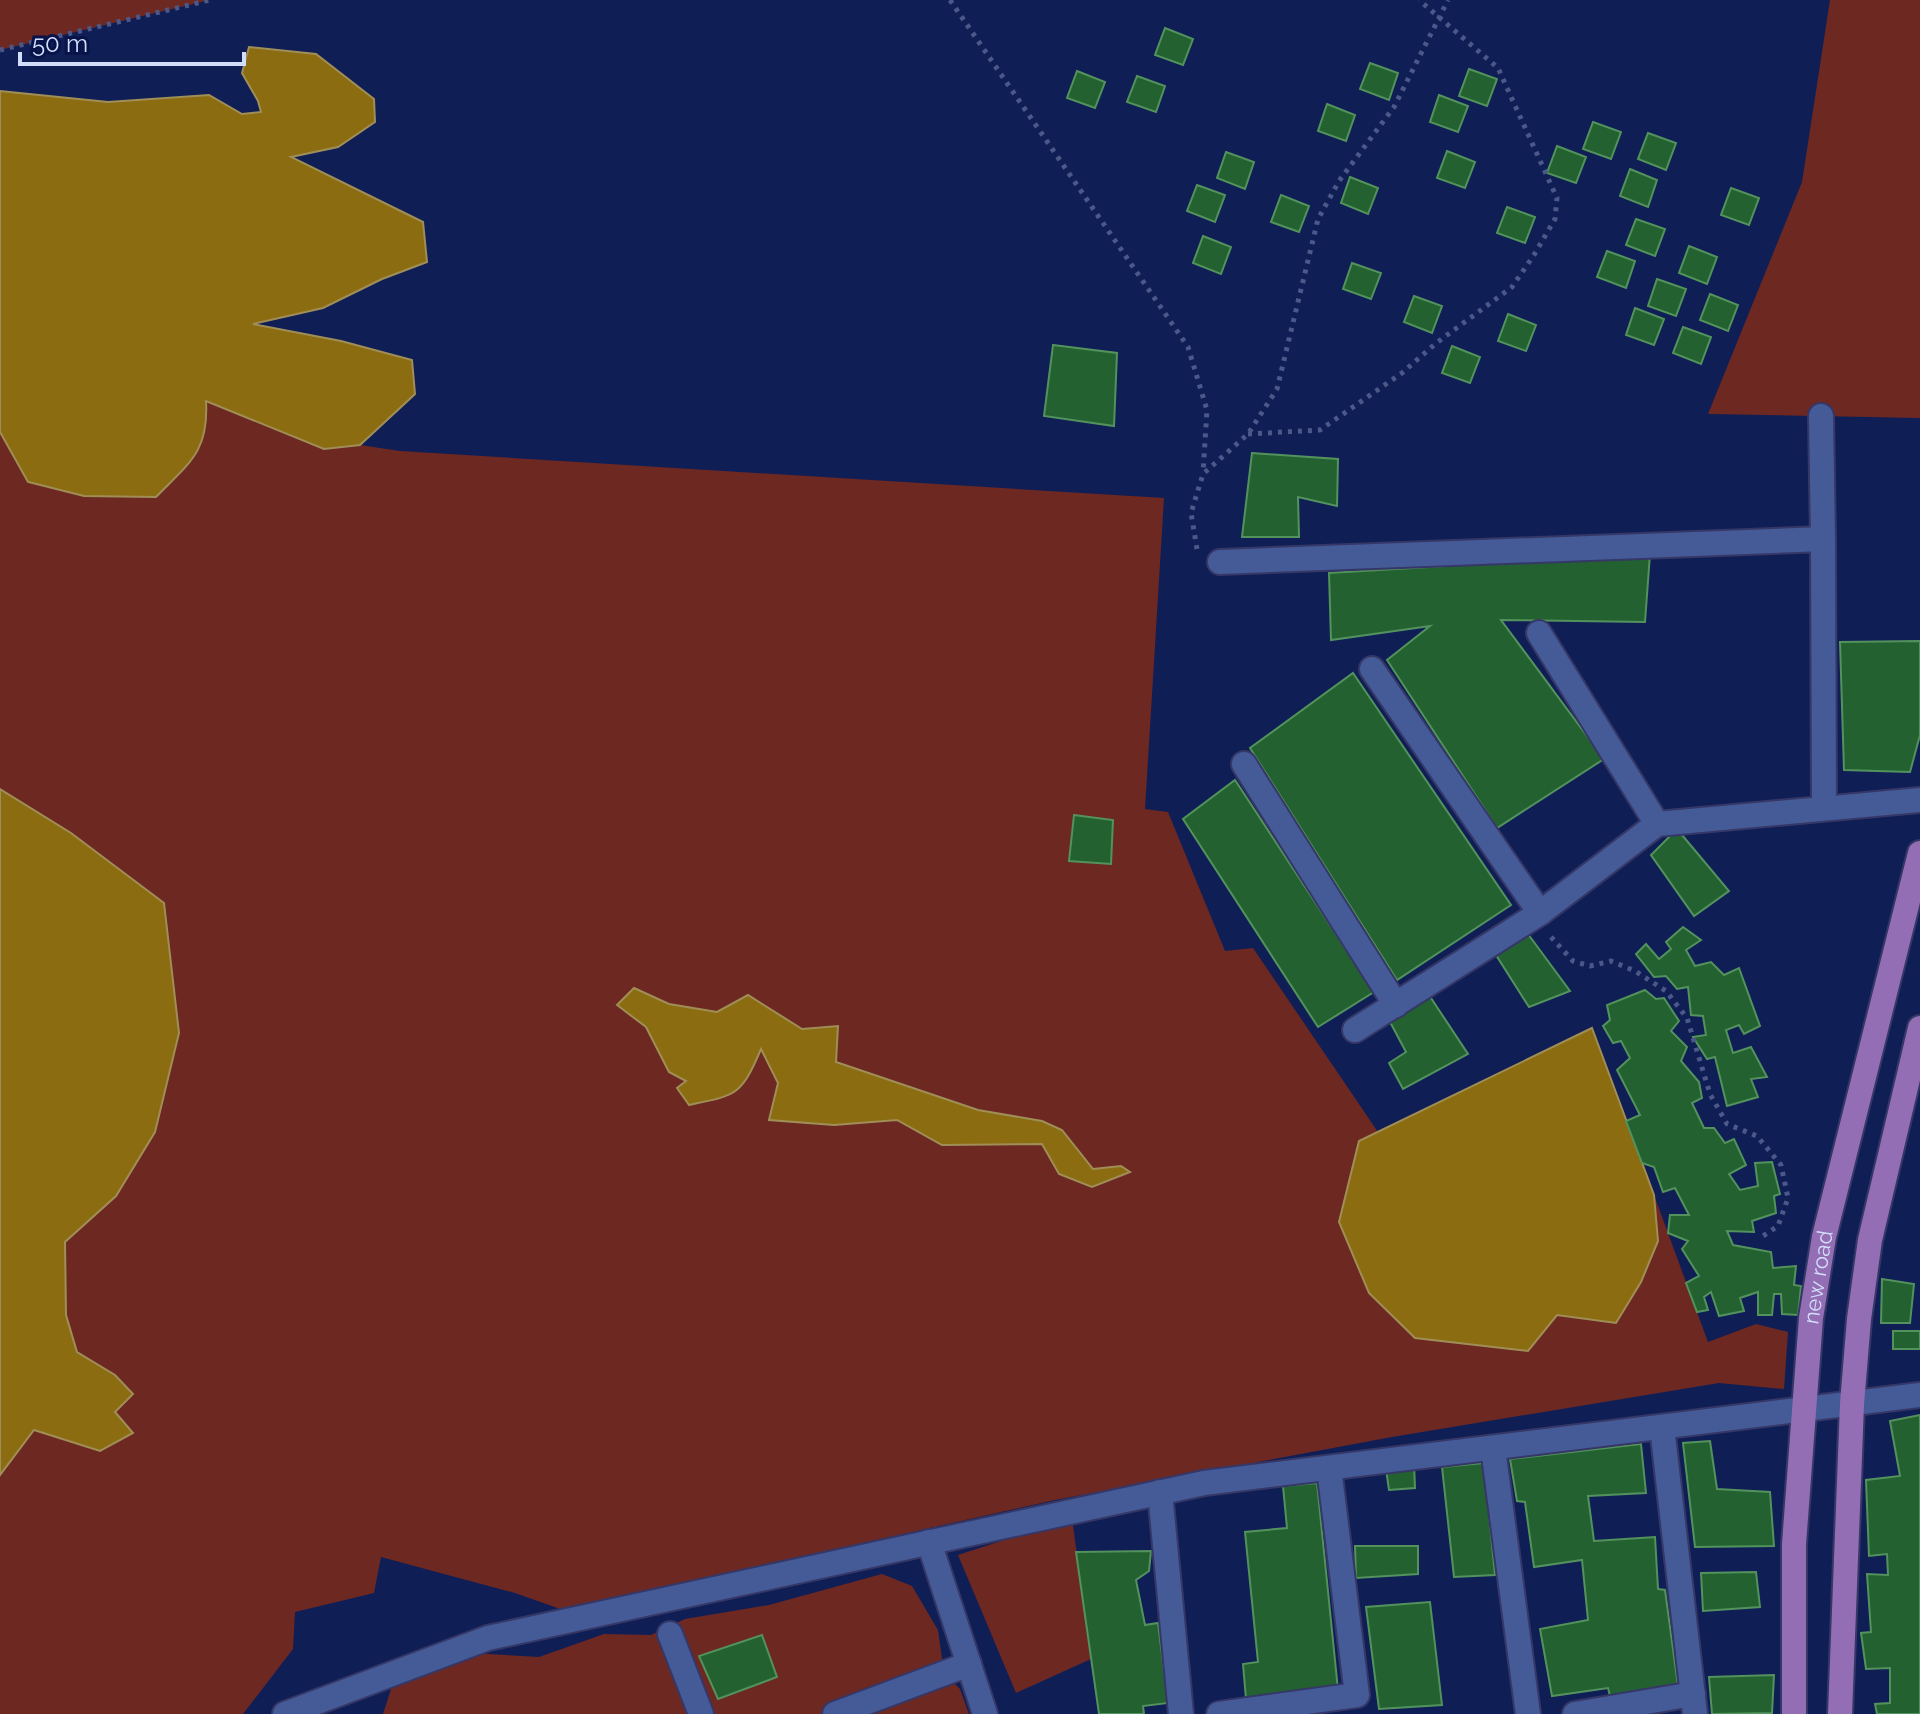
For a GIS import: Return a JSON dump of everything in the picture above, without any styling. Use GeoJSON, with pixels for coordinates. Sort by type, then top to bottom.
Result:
{"type":"FeatureCollection","features":[{"type":"Feature","properties":{"kind":"main road","name":"new road"},"geometry":{"type":"LineString","coordinates":[[1794,1714],[1794,1544],[1811,1318],[1824,1237],[1920,853]]}},
{"type":"Feature","properties":{"kind":"main road","name":"new road"},"geometry":{"type":"LineString","coordinates":[[1840,1714],[1852,1404],[1859,1319],[1870,1240],[1920,1028]]}},
{"type":"Feature","properties":{"kind":"street"},"geometry":{"type":"LineString","coordinates":[[1821,416],[1824,807]]}},
{"type":"Feature","properties":{"kind":"street"},"geometry":{"type":"LineString","coordinates":[[1220,562],[1823,539]]}},
{"type":"Feature","properties":{"kind":"street"},"geometry":{"type":"LineString","coordinates":[[1539,633],[1657,824]]}},
{"type":"Feature","properties":{"kind":"street"},"geometry":{"type":"LineString","coordinates":[[1372,669],[1540,913]]}},
{"type":"Feature","properties":{"kind":"street"},"geometry":{"type":"LineString","coordinates":[[1244,764],[1396,1005]]}},
{"type":"Feature","properties":{"kind":"street"},"geometry":{"type":"LineString","coordinates":[[1355,1030],[1540,913],[1657,824],[1920,800]]}},
{"type":"Feature","properties":{"kind":"street"},"geometry":{"type":"LineString","coordinates":[[285,1714],[488,1638],[1204,1483],[1920,1395]]}},
{"type":"Feature","properties":{"kind":"street"},"geometry":{"type":"LineString","coordinates":[[1575,1714],[1694,1704],[1662,1427]]}},
{"type":"Feature","properties":{"kind":"street"},"geometry":{"type":"LineString","coordinates":[[1493,1448],[1528,1714]]}},
{"type":"Feature","properties":{"kind":"street"},"geometry":{"type":"LineString","coordinates":[[1219,1714],[1357,1695],[1329,1468]]}},
{"type":"Feature","properties":{"kind":"street"},"geometry":{"type":"LineString","coordinates":[[1160,1492],[1181,1714]]}},
{"type":"Feature","properties":{"kind":"street"},"geometry":{"type":"LineString","coordinates":[[929,1542],[985,1714]]}},
{"type":"Feature","properties":{"kind":"street"},"geometry":{"type":"LineString","coordinates":[[670,1634],[701,1714]]}},
{"type":"Feature","properties":{"kind":"street"},"geometry":{"type":"LineString","coordinates":[[835,1714],[969,1664]]}},
{"type":"Feature","properties":{"kind":"path"},"geometry":{"type":"LineString","coordinates":[[0,50],[210,0]]}},
{"type":"Feature","properties":{"kind":"path"},"geometry":{"type":"LineString","coordinates":[[950,0],[1188,347],[1207,410],[1203,474],[1191,513],[1197,550],[1206,560],[1220,562]]}},
{"type":"Feature","properties":{"kind":"path"},"geometry":{"type":"LineString","coordinates":[[1248,434],[1320,430],[1357,405],[1512,287],[1555,219],[1557,198],[1498,68],[1419,0]]}},
{"type":"Feature","properties":{"kind":"path"},"geometry":{"type":"LineString","coordinates":[[1203,474],[1248,434],[1277,389],[1318,219],[1339,181],[1394,107],[1448,0]]}},
{"type":"Feature","properties":{"kind":"path"},"geometry":{"type":"LineString","coordinates":[[1540,913],[1552,940],[1573,961],[1590,966],[1611,961],[1635,971],[1666,991],[1687,1018],[1710,1094],[1727,1124],[1757,1136],[1781,1165],[1788,1198],[1778,1226],[1763,1236]]}},
{"type":"Feature","properties":{"kind":"shaded area"},"geometry":{"type":"Polygon","coordinates":[[[0,0],[210,0],[0,50],[0,0]]]}},
{"type":"Feature","properties":{"kind":"shaded area"},"geometry":{"type":"Polygon","coordinates":[[[1830,0],[1920,0],[1920,418],[1708,414],[1802,182],[1830,0]]]}},
{"type":"Feature","properties":{"kind":"shaded area"},"geometry":{"type":"Polygon","coordinates":[[[249,47],[316,54],[374,99],[375,122],[338,147],[291,157],[423,222],[427,262],[382,279],[323,308],[253,324],[341,341],[412,360],[415,394],[360,445],[324,449],[206,401],[200,445],[187,465],[156,497],[84,496],[28,482],[0,432],[0,91],[108,102],[209,95],[242,114],[261,112],[242,73],[249,47]]]}},
{"type":"Feature","properties":{"kind":"shaded area"},"geometry":{"type":"Polygon","coordinates":[[[206,400],[324,449],[360,445],[400,451],[1164,498],[1145,809],[1168,812],[1225,951],[1253,948],[1378,1132],[1359,1141],[1557,1315],[1616,1323],[1641,1282],[1658,1241],[1654,1195],[1708,1342],[1756,1324],[1788,1332],[1784,1389],[1719,1383],[1392,1437],[1055,1500],[863,1543],[583,1617],[515,1593],[381,1557],[374,1593],[295,1612],[293,1649],[243,1714],[0,1714],[0,1475],[34,1430],[100,1451],[114,1412],[133,1395],[115,1375],[77,1352],[66,1315],[65,1242],[116,1196],[71,833],[0,789],[0,432],[28,482],[206,400]]]}},
{"type":"Feature","properties":{"kind":"shaded area"},"geometry":{"type":"Polygon","coordinates":[[[0,789],[71,833],[164,903],[179,1033],[155,1132],[116,1196],[65,1242],[66,1315],[77,1352],[115,1375],[133,1394],[115,1412],[133,1433],[100,1451],[34,1430],[0,1475],[0,789]]]}},
{"type":"Feature","properties":{"kind":"shaded area"},"geometry":{"type":"Polygon","coordinates":[[[634,988],[669,1004],[717,1012],[748,995],[802,1029],[838,1026],[836,1062],[978,1110],[1042,1121],[1062,1130],[1093,1169],[1121,1166],[1130,1172],[1092,1187],[1059,1174],[1042,1144],[942,1145],[897,1120],[834,1125],[769,1120],[778,1083],[761,1049],[748,1076],[736,1091],[718,1099],[689,1105],[677,1088],[686,1081],[669,1072],[646,1027],[617,1005],[634,988]]]}},
{"type":"Feature","properties":{"kind":"shaded area"},"geometry":{"type":"Polygon","coordinates":[[[1592,1028],[1654,1195],[1658,1241],[1641,1282],[1616,1323],[1557,1315],[1528,1351],[1415,1338],[1369,1293],[1339,1222],[1359,1141],[1592,1028]]]}},
{"type":"Feature","properties":{"kind":"shaded area"},"geometry":{"type":"Polygon","coordinates":[[[1072,1518],[1091,1659],[1016,1693],[958,1555],[1072,1518]]]}},
{"type":"Feature","properties":{"kind":"shaded area"},"geometry":{"type":"Polygon","coordinates":[[[882,1574],[912,1586],[938,1630],[944,1673],[960,1689],[969,1714],[383,1714],[391,1689],[472,1653],[539,1657],[604,1634],[651,1635],[685,1619],[769,1605],[882,1574]]]}},
{"type":"Feature","properties":{"kind":"building"},"geometry":{"type":"Polygon","coordinates":[[[1165,28],[1193,39],[1183,65],[1155,55],[1165,28]]]}},
{"type":"Feature","properties":{"kind":"building"},"geometry":{"type":"Polygon","coordinates":[[[1370,63],[1398,73],[1389,100],[1360,89],[1370,63]]]}},
{"type":"Feature","properties":{"kind":"building"},"geometry":{"type":"Polygon","coordinates":[[[1469,69],[1497,79],[1487,106],[1459,96],[1469,69]]]}},
{"type":"Feature","properties":{"kind":"building"},"geometry":{"type":"Polygon","coordinates":[[[1077,71],[1105,82],[1095,108],[1067,98],[1077,71]]]}},
{"type":"Feature","properties":{"kind":"building"},"geometry":{"type":"Polygon","coordinates":[[[1137,76],[1165,86],[1156,112],[1127,102],[1137,76]]]}},
{"type":"Feature","properties":{"kind":"building"},"geometry":{"type":"Polygon","coordinates":[[[1439,95],[1468,106],[1458,132],[1430,122],[1439,95]]]}},
{"type":"Feature","properties":{"kind":"building"},"geometry":{"type":"Polygon","coordinates":[[[1327,104],[1355,115],[1346,141],[1318,131],[1327,104]]]}},
{"type":"Feature","properties":{"kind":"building"},"geometry":{"type":"Polygon","coordinates":[[[1593,122],[1621,132],[1611,159],[1583,149],[1593,122]]]}},
{"type":"Feature","properties":{"kind":"building"},"geometry":{"type":"Polygon","coordinates":[[[1648,133],[1676,143],[1666,170],[1638,159],[1648,133]]]}},
{"type":"Feature","properties":{"kind":"building"},"geometry":{"type":"Polygon","coordinates":[[[1557,146],[1586,157],[1576,183],[1547,173],[1557,146]]]}},
{"type":"Feature","properties":{"kind":"building"},"geometry":{"type":"Polygon","coordinates":[[[1447,151],[1475,162],[1465,188],[1437,178],[1447,151]]]}},
{"type":"Feature","properties":{"kind":"building"},"geometry":{"type":"Polygon","coordinates":[[[1226,152],[1254,162],[1245,189],[1217,178],[1226,152]]]}},
{"type":"Feature","properties":{"kind":"building"},"geometry":{"type":"Polygon","coordinates":[[[1630,169],[1657,180],[1648,207],[1620,196],[1630,169]]]}},
{"type":"Feature","properties":{"kind":"building"},"geometry":{"type":"Polygon","coordinates":[[[1350,177],[1378,188],[1368,214],[1341,203],[1350,177]]]}},
{"type":"Feature","properties":{"kind":"building"},"geometry":{"type":"Polygon","coordinates":[[[1197,185],[1225,195],[1215,222],[1187,211],[1197,185]]]}},
{"type":"Feature","properties":{"kind":"building"},"geometry":{"type":"Polygon","coordinates":[[[1731,188],[1759,198],[1749,225],[1721,215],[1731,188]]]}},
{"type":"Feature","properties":{"kind":"building"},"geometry":{"type":"Polygon","coordinates":[[[1281,195],[1309,206],[1299,232],[1271,222],[1281,195]]]}},
{"type":"Feature","properties":{"kind":"building"},"geometry":{"type":"Polygon","coordinates":[[[1507,207],[1535,217],[1525,243],[1497,233],[1507,207]]]}},
{"type":"Feature","properties":{"kind":"building"},"geometry":{"type":"Polygon","coordinates":[[[1636,219],[1665,229],[1655,256],[1626,245],[1636,219]]]}},
{"type":"Feature","properties":{"kind":"building"},"geometry":{"type":"Polygon","coordinates":[[[1203,236],[1231,247],[1221,274],[1193,263],[1203,236]]]}},
{"type":"Feature","properties":{"kind":"building"},"geometry":{"type":"Polygon","coordinates":[[[1689,246],[1717,257],[1707,284],[1679,273],[1689,246]]]}},
{"type":"Feature","properties":{"kind":"building"},"geometry":{"type":"Polygon","coordinates":[[[1607,251],[1635,261],[1626,288],[1597,277],[1607,251]]]}},
{"type":"Feature","properties":{"kind":"building"},"geometry":{"type":"Polygon","coordinates":[[[1352,263],[1381,273],[1371,299],[1343,289],[1352,263]]]}},
{"type":"Feature","properties":{"kind":"building"},"geometry":{"type":"Polygon","coordinates":[[[1657,279],[1686,289],[1676,316],[1648,306],[1657,279]]]}},
{"type":"Feature","properties":{"kind":"building"},"geometry":{"type":"Polygon","coordinates":[[[1710,294],[1738,305],[1728,331],[1700,320],[1710,294]]]}},
{"type":"Feature","properties":{"kind":"building"},"geometry":{"type":"Polygon","coordinates":[[[1414,296],[1442,306],[1432,333],[1404,322],[1414,296]]]}},
{"type":"Feature","properties":{"kind":"building"},"geometry":{"type":"Polygon","coordinates":[[[1635,308],[1664,319],[1654,345],[1626,335],[1635,308]]]}},
{"type":"Feature","properties":{"kind":"building"},"geometry":{"type":"Polygon","coordinates":[[[1508,314],[1536,325],[1526,351],[1498,341],[1508,314]]]}},
{"type":"Feature","properties":{"kind":"building"},"geometry":{"type":"Polygon","coordinates":[[[1683,327],[1711,337],[1701,364],[1673,353],[1683,327]]]}},
{"type":"Feature","properties":{"kind":"building"},"geometry":{"type":"Polygon","coordinates":[[[1053,345],[1117,353],[1114,426],[1044,416],[1053,345]]]}},
{"type":"Feature","properties":{"kind":"building"},"geometry":{"type":"Polygon","coordinates":[[[1452,346],[1480,357],[1470,383],[1442,373],[1452,346]]]}},
{"type":"Feature","properties":{"kind":"building"},"geometry":{"type":"Polygon","coordinates":[[[1252,453],[1338,459],[1337,506],[1298,497],[1299,537],[1242,537],[1252,453]]]}},
{"type":"Feature","properties":{"kind":"building"},"geometry":{"type":"Polygon","coordinates":[[[1650,554],[1645,622],[1501,620],[1604,759],[1497,828],[1387,660],[1430,626],[1331,640],[1329,573],[1650,554]]]}},
{"type":"Feature","properties":{"kind":"building"},"geometry":{"type":"Polygon","coordinates":[[[1920,641],[1920,735],[1910,772],[1844,770],[1840,642],[1920,641]]]}},
{"type":"Feature","properties":{"kind":"building"},"geometry":{"type":"Polygon","coordinates":[[[1353,673],[1511,905],[1397,980],[1250,748],[1353,673]]]}},
{"type":"Feature","properties":{"kind":"building"},"geometry":{"type":"Polygon","coordinates":[[[1235,780],[1374,992],[1318,1027],[1183,819],[1235,780]]]}},
{"type":"Feature","properties":{"kind":"building"},"geometry":{"type":"Polygon","coordinates":[[[1074,815],[1113,820],[1111,864],[1069,861],[1074,815]]]}},
{"type":"Feature","properties":{"kind":"building"},"geometry":{"type":"Polygon","coordinates":[[[1677,829],[1729,891],[1694,916],[1651,855],[1677,829]]]}},
{"type":"Feature","properties":{"kind":"building"},"geometry":{"type":"Polygon","coordinates":[[[1683,927],[1701,940],[1686,950],[1695,966],[1711,962],[1724,975],[1739,968],[1760,1026],[1744,1034],[1739,1025],[1726,1030],[1733,1053],[1751,1047],[1767,1077],[1751,1079],[1758,1097],[1727,1106],[1715,1057],[1707,1059],[1693,1037],[1706,1035],[1703,1016],[1691,1015],[1688,987],[1677,989],[1666,976],[1654,977],[1636,954],[1646,944],[1659,959],[1671,949],[1666,942],[1683,927]]]}},
{"type":"Feature","properties":{"kind":"building"},"geometry":{"type":"Polygon","coordinates":[[[1528,934],[1570,991],[1529,1007],[1496,955],[1528,934]]]}},
{"type":"Feature","properties":{"kind":"building"},"geometry":{"type":"Polygon","coordinates":[[[1645,990],[1656,999],[1664,998],[1679,1021],[1671,1031],[1687,1047],[1681,1061],[1699,1082],[1702,1098],[1692,1103],[1704,1128],[1714,1128],[1725,1143],[1734,1139],[1746,1165],[1729,1174],[1740,1190],[1758,1186],[1755,1163],[1772,1162],[1780,1194],[1774,1196],[1776,1213],[1752,1221],[1754,1232],[1727,1231],[1733,1245],[1771,1252],[1773,1268],[1796,1266],[1794,1285],[1801,1286],[1798,1315],[1782,1314],[1781,1294],[1774,1294],[1772,1315],[1758,1315],[1758,1292],[1740,1298],[1744,1311],[1719,1316],[1711,1292],[1704,1297],[1708,1310],[1697,1312],[1686,1283],[1699,1276],[1682,1249],[1688,1241],[1668,1233],[1670,1215],[1689,1215],[1675,1188],[1663,1192],[1654,1167],[1642,1163],[1626,1121],[1640,1115],[1617,1070],[1630,1058],[1621,1041],[1613,1043],[1603,1026],[1610,1020],[1607,1005],[1645,990]]]}},
{"type":"Feature","properties":{"kind":"building"},"geometry":{"type":"Polygon","coordinates":[[[1429,995],[1468,1054],[1403,1089],[1389,1063],[1406,1052],[1389,1020],[1429,995]]]}},
{"type":"Feature","properties":{"kind":"building"},"geometry":{"type":"Polygon","coordinates":[[[1882,1279],[1914,1284],[1910,1323],[1881,1323],[1882,1279]]]}},
{"type":"Feature","properties":{"kind":"building"},"geometry":{"type":"Polygon","coordinates":[[[1893,1331],[1920,1331],[1920,1349],[1893,1349],[1893,1331]]]}},
{"type":"Feature","properties":{"kind":"building"},"geometry":{"type":"Polygon","coordinates":[[[1920,1415],[1920,1714],[1877,1714],[1875,1704],[1890,1703],[1890,1668],[1866,1669],[1861,1633],[1871,1632],[1867,1574],[1888,1575],[1887,1554],[1869,1556],[1866,1480],[1900,1476],[1890,1421],[1920,1415]]]}},
{"type":"Feature","properties":{"kind":"building"},"geometry":{"type":"Polygon","coordinates":[[[1710,1441],[1717,1489],[1770,1492],[1774,1546],[1695,1547],[1683,1443],[1710,1441]]]}},
{"type":"Feature","properties":{"kind":"building"},"geometry":{"type":"Polygon","coordinates":[[[1641,1444],[1646,1493],[1588,1496],[1594,1541],[1655,1537],[1658,1589],[1665,1590],[1678,1686],[1610,1696],[1608,1688],[1552,1696],[1540,1629],[1588,1620],[1582,1560],[1534,1567],[1525,1502],[1517,1501],[1510,1459],[1641,1444]]]}},
{"type":"Feature","properties":{"kind":"building"},"geometry":{"type":"Polygon","coordinates":[[[1484,1463],[1495,1575],[1454,1577],[1442,1467],[1484,1463]]]}},
{"type":"Feature","properties":{"kind":"building"},"geometry":{"type":"Polygon","coordinates":[[[1414,1464],[1415,1488],[1389,1490],[1386,1469],[1414,1464]]]}},
{"type":"Feature","properties":{"kind":"building"},"geometry":{"type":"Polygon","coordinates":[[[1317,1483],[1338,1690],[1246,1699],[1243,1664],[1258,1662],[1245,1532],[1287,1528],[1283,1486],[1317,1483]]]}},
{"type":"Feature","properties":{"kind":"building"},"geometry":{"type":"Polygon","coordinates":[[[1355,1546],[1418,1546],[1418,1574],[1356,1578],[1355,1546]]]}},
{"type":"Feature","properties":{"kind":"building"},"geometry":{"type":"Polygon","coordinates":[[[1151,1551],[1149,1571],[1136,1580],[1145,1625],[1158,1623],[1168,1703],[1143,1706],[1144,1714],[1099,1714],[1076,1552],[1151,1551]]]}},
{"type":"Feature","properties":{"kind":"building"},"geometry":{"type":"Polygon","coordinates":[[[1756,1572],[1760,1607],[1703,1611],[1701,1573],[1756,1572]]]}},
{"type":"Feature","properties":{"kind":"building"},"geometry":{"type":"Polygon","coordinates":[[[1430,1602],[1442,1705],[1379,1709],[1366,1607],[1430,1602]]]}},
{"type":"Feature","properties":{"kind":"building"},"geometry":{"type":"Polygon","coordinates":[[[762,1635],[777,1677],[718,1699],[699,1656],[762,1635]]]}},
{"type":"Feature","properties":{"kind":"building"},"geometry":{"type":"Polygon","coordinates":[[[1774,1675],[1772,1713],[1712,1714],[1709,1677],[1774,1675]]]}}]}
